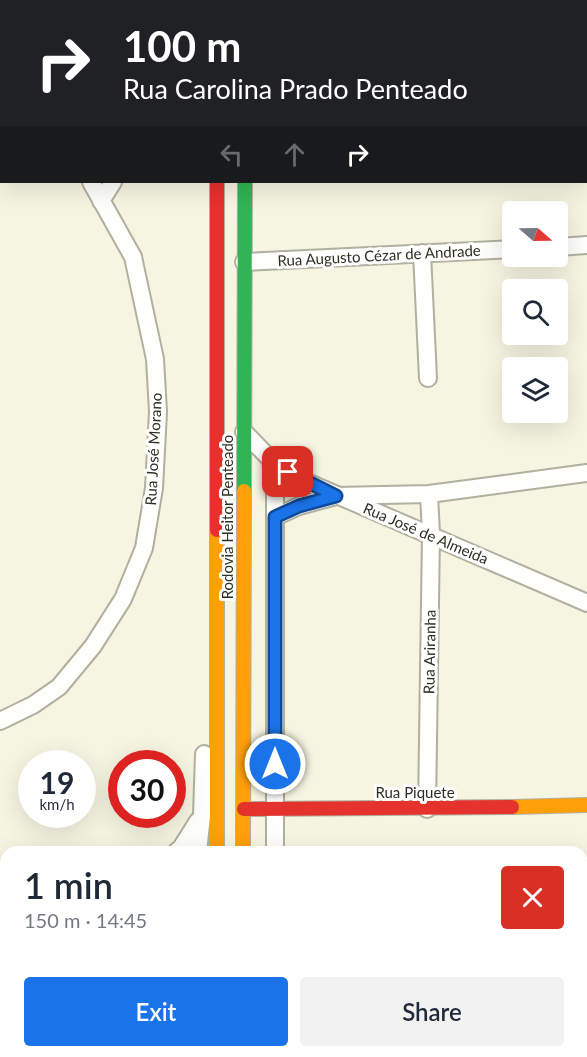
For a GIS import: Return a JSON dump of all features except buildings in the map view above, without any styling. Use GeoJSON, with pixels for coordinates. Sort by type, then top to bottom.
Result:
{"type":"FeatureCollection","features":[{"type":"Feature","properties":{"kind":"main road","name":"Rodovia Heitor Penteado"},"geometry":{"type":"LineString","coordinates":[[217,183],[217,846]]}},
{"type":"Feature","properties":{"kind":"main road","name":"Rodovia Heitor Penteado"},"geometry":{"type":"LineString","coordinates":[[243,846],[245,183]]}},
{"type":"Feature","properties":{"kind":"main road","name":"Rua Piquete"},"geometry":{"type":"LineString","coordinates":[[244,809],[427,809],[587,805]]}},
{"type":"Feature","properties":{"kind":"street","name":"Rua José Morano"},"geometry":{"type":"LineString","coordinates":[[0,721],[33,705],[59,687],[93,646],[123,599],[144,548],[154,488],[158,412],[155,359],[133,257],[92,183]]}},
{"type":"Feature","properties":{"kind":"street"},"geometry":{"type":"LineString","coordinates":[[101,201],[112,183]]}},
{"type":"Feature","properties":{"kind":"street"},"geometry":{"type":"LineString","coordinates":[[568,246],[587,245]]}},
{"type":"Feature","properties":{"kind":"street","name":"Rua Augusto Cézar de Andrade"},"geometry":{"type":"LineString","coordinates":[[244,262],[502,249]]}},
{"type":"Feature","properties":{"kind":"street"},"geometry":{"type":"LineString","coordinates":[[422,253],[428,378]]}},
{"type":"Feature","properties":{"kind":"street","name":"Rua José de Almeida"},"geometry":{"type":"LineString","coordinates":[[244,431],[275,464],[302,480],[587,603]]}},
{"type":"Feature","properties":{"kind":"street"},"geometry":{"type":"LineString","coordinates":[[274,846],[275,464]]}},
{"type":"Feature","properties":{"kind":"street"},"geometry":{"type":"LineString","coordinates":[[275,517],[299,506],[336,496],[429,494],[587,473]]}},
{"type":"Feature","properties":{"kind":"street","name":"Rua Ariranha"},"geometry":{"type":"LineString","coordinates":[[427,809],[429,494]]}},
{"type":"Feature","properties":{"kind":"street"},"geometry":{"type":"LineString","coordinates":[[199,846],[206,725],[217,667]]}},
{"type":"Feature","properties":{"kind":"street"},"geometry":{"type":"LineString","coordinates":[[181,846],[202,815]]}},
{"type":"Feature","properties":{"kind":"traffic: fast"},"geometry":{"type":"LineString","coordinates":[[244,491],[245,183]]}},
{"type":"Feature","properties":{"kind":"traffic: slow"},"geometry":{"type":"LineString","coordinates":[[243,846],[244,491]]}},
{"type":"Feature","properties":{"kind":"traffic: slow"},"geometry":{"type":"LineString","coordinates":[[217,530],[217,846]]}},
{"type":"Feature","properties":{"kind":"traffic: slow"},"geometry":{"type":"LineString","coordinates":[[512,807],[587,805]]}},
{"type":"Feature","properties":{"kind":"traffic: jam"},"geometry":{"type":"LineString","coordinates":[[217,183],[217,530]]}},
{"type":"Feature","properties":{"kind":"traffic: jam"},"geometry":{"type":"LineString","coordinates":[[244,809],[512,807]]}},
{"type":"Feature","properties":{"kind":"route"},"geometry":{"type":"LineString","coordinates":[[275,764],[275,517],[299,506],[336,496],[288,472]]}}]}
